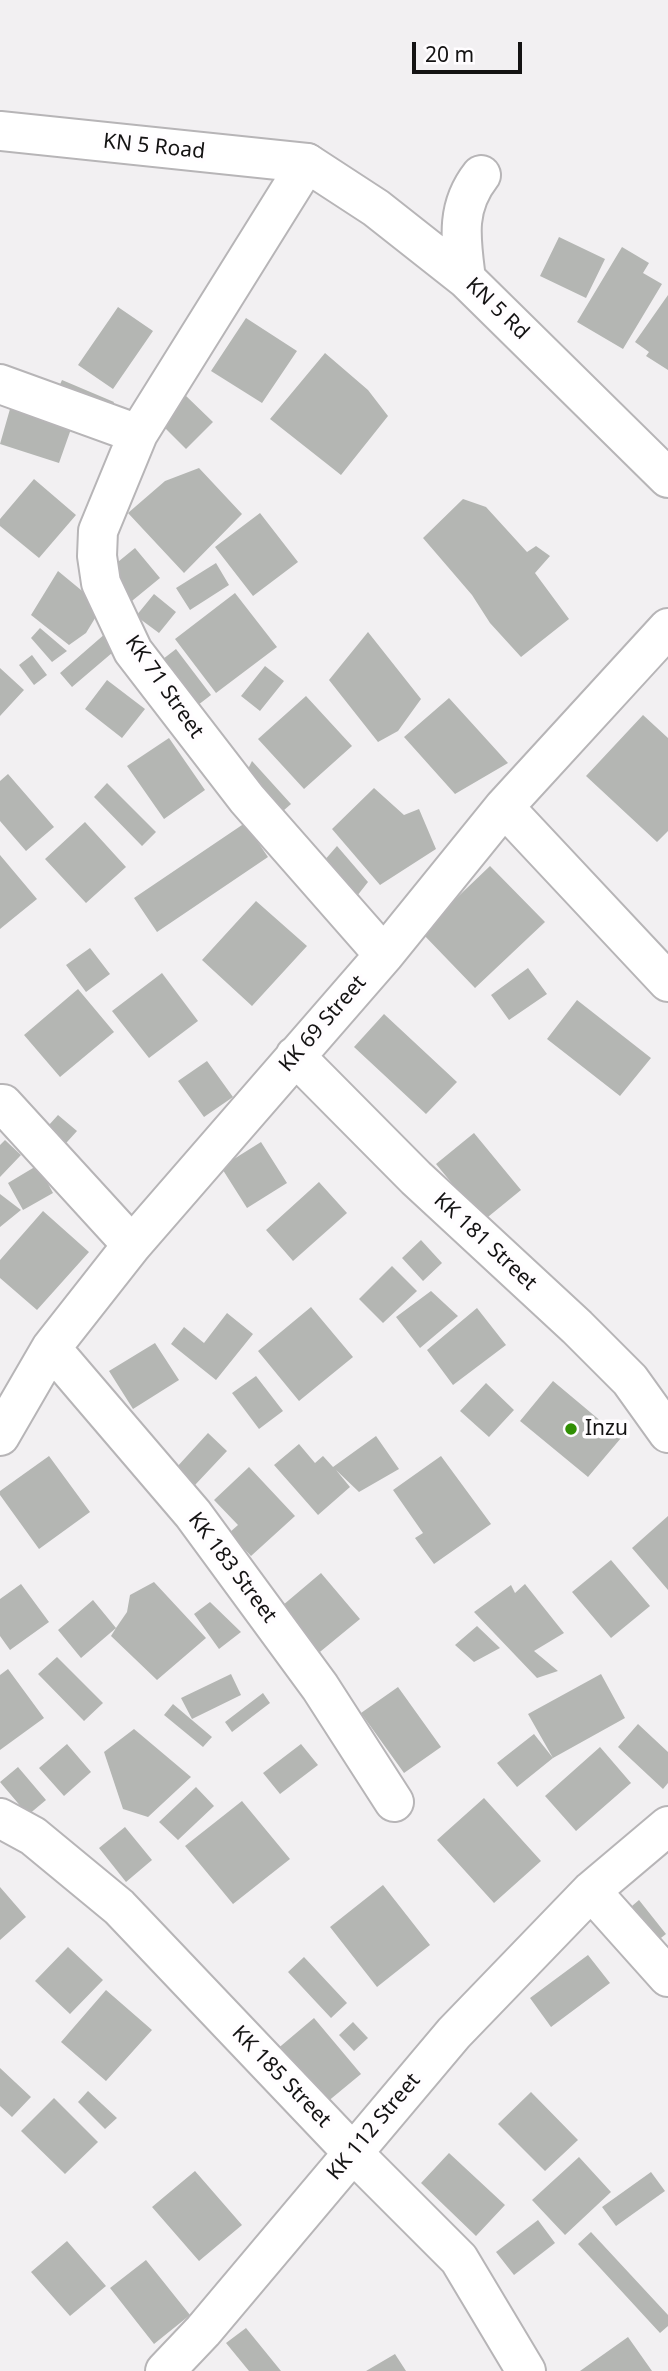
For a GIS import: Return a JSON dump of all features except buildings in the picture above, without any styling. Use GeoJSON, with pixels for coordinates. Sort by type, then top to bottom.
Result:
{"type":"FeatureCollection","features":[{"type":"Feature","properties":{"kind":"street","name":"KN 5 Road"},"geometry":{"type":"LineString","coordinates":[[0,131],[307,163]]}},
{"type":"Feature","properties":{"kind":"street","name":"KN 5 Rd"},"geometry":{"type":"LineString","coordinates":[[307,163],[376,208],[466,279],[668,478]]}},
{"type":"Feature","properties":{"kind":"street","name":"KK 71 Street"},"geometry":{"type":"LineString","coordinates":[[307,163],[138,434],[98,531],[97,556],[102,583],[133,651],[247,799],[384,955]]}},
{"type":"Feature","properties":{"kind":"street"},"geometry":{"type":"LineString","coordinates":[[466,279],[461,245],[463,215],[466,197],[481,175]]}},
{"type":"Feature","properties":{"kind":"street"},"geometry":{"type":"LineString","coordinates":[[0,384],[138,434]]}},
{"type":"Feature","properties":{"kind":"street","name":"KK 69 Street"},"geometry":{"type":"LineString","coordinates":[[0,1436],[51,1348],[132,1245],[384,955],[504,807],[668,628]]}},
{"type":"Feature","properties":{"kind":"street"},"geometry":{"type":"LineString","coordinates":[[504,807],[668,982]]}},
{"type":"Feature","properties":{"kind":"street","name":"KK 181 Street"},"geometry":{"type":"LineString","coordinates":[[295,1056],[416,1178],[577,1327],[630,1380],[668,1433]]}},
{"type":"Feature","properties":{"kind":"street"},"geometry":{"type":"LineString","coordinates":[[1,1096],[132,1245]]}},
{"type":"Feature","properties":{"kind":"street","name":"KK 183 Street"},"geometry":{"type":"LineString","coordinates":[[51,1348],[193,1514],[320,1687],[394,1802]]}},
{"type":"Feature","properties":{"kind":"street","name":"KK 185 Street"},"geometry":{"type":"LineString","coordinates":[[0,1818],[33,1836],[119,1907],[353,2153],[459,2259],[526,2371]]}},
{"type":"Feature","properties":{"kind":"street","name":"KK 112 Street"},"geometry":{"type":"LineString","coordinates":[[165,2371],[202,2331],[454,2033],[591,1891],[668,1825]]}},
{"type":"Feature","properties":{"kind":"street"},"geometry":{"type":"LineString","coordinates":[[591,1891],[668,1977]]}},
{"type":"Feature","properties":{"kind":"place","name":"Inzu"},"geometry":{"type":"Point","coordinates":[571,1429]}}]}
